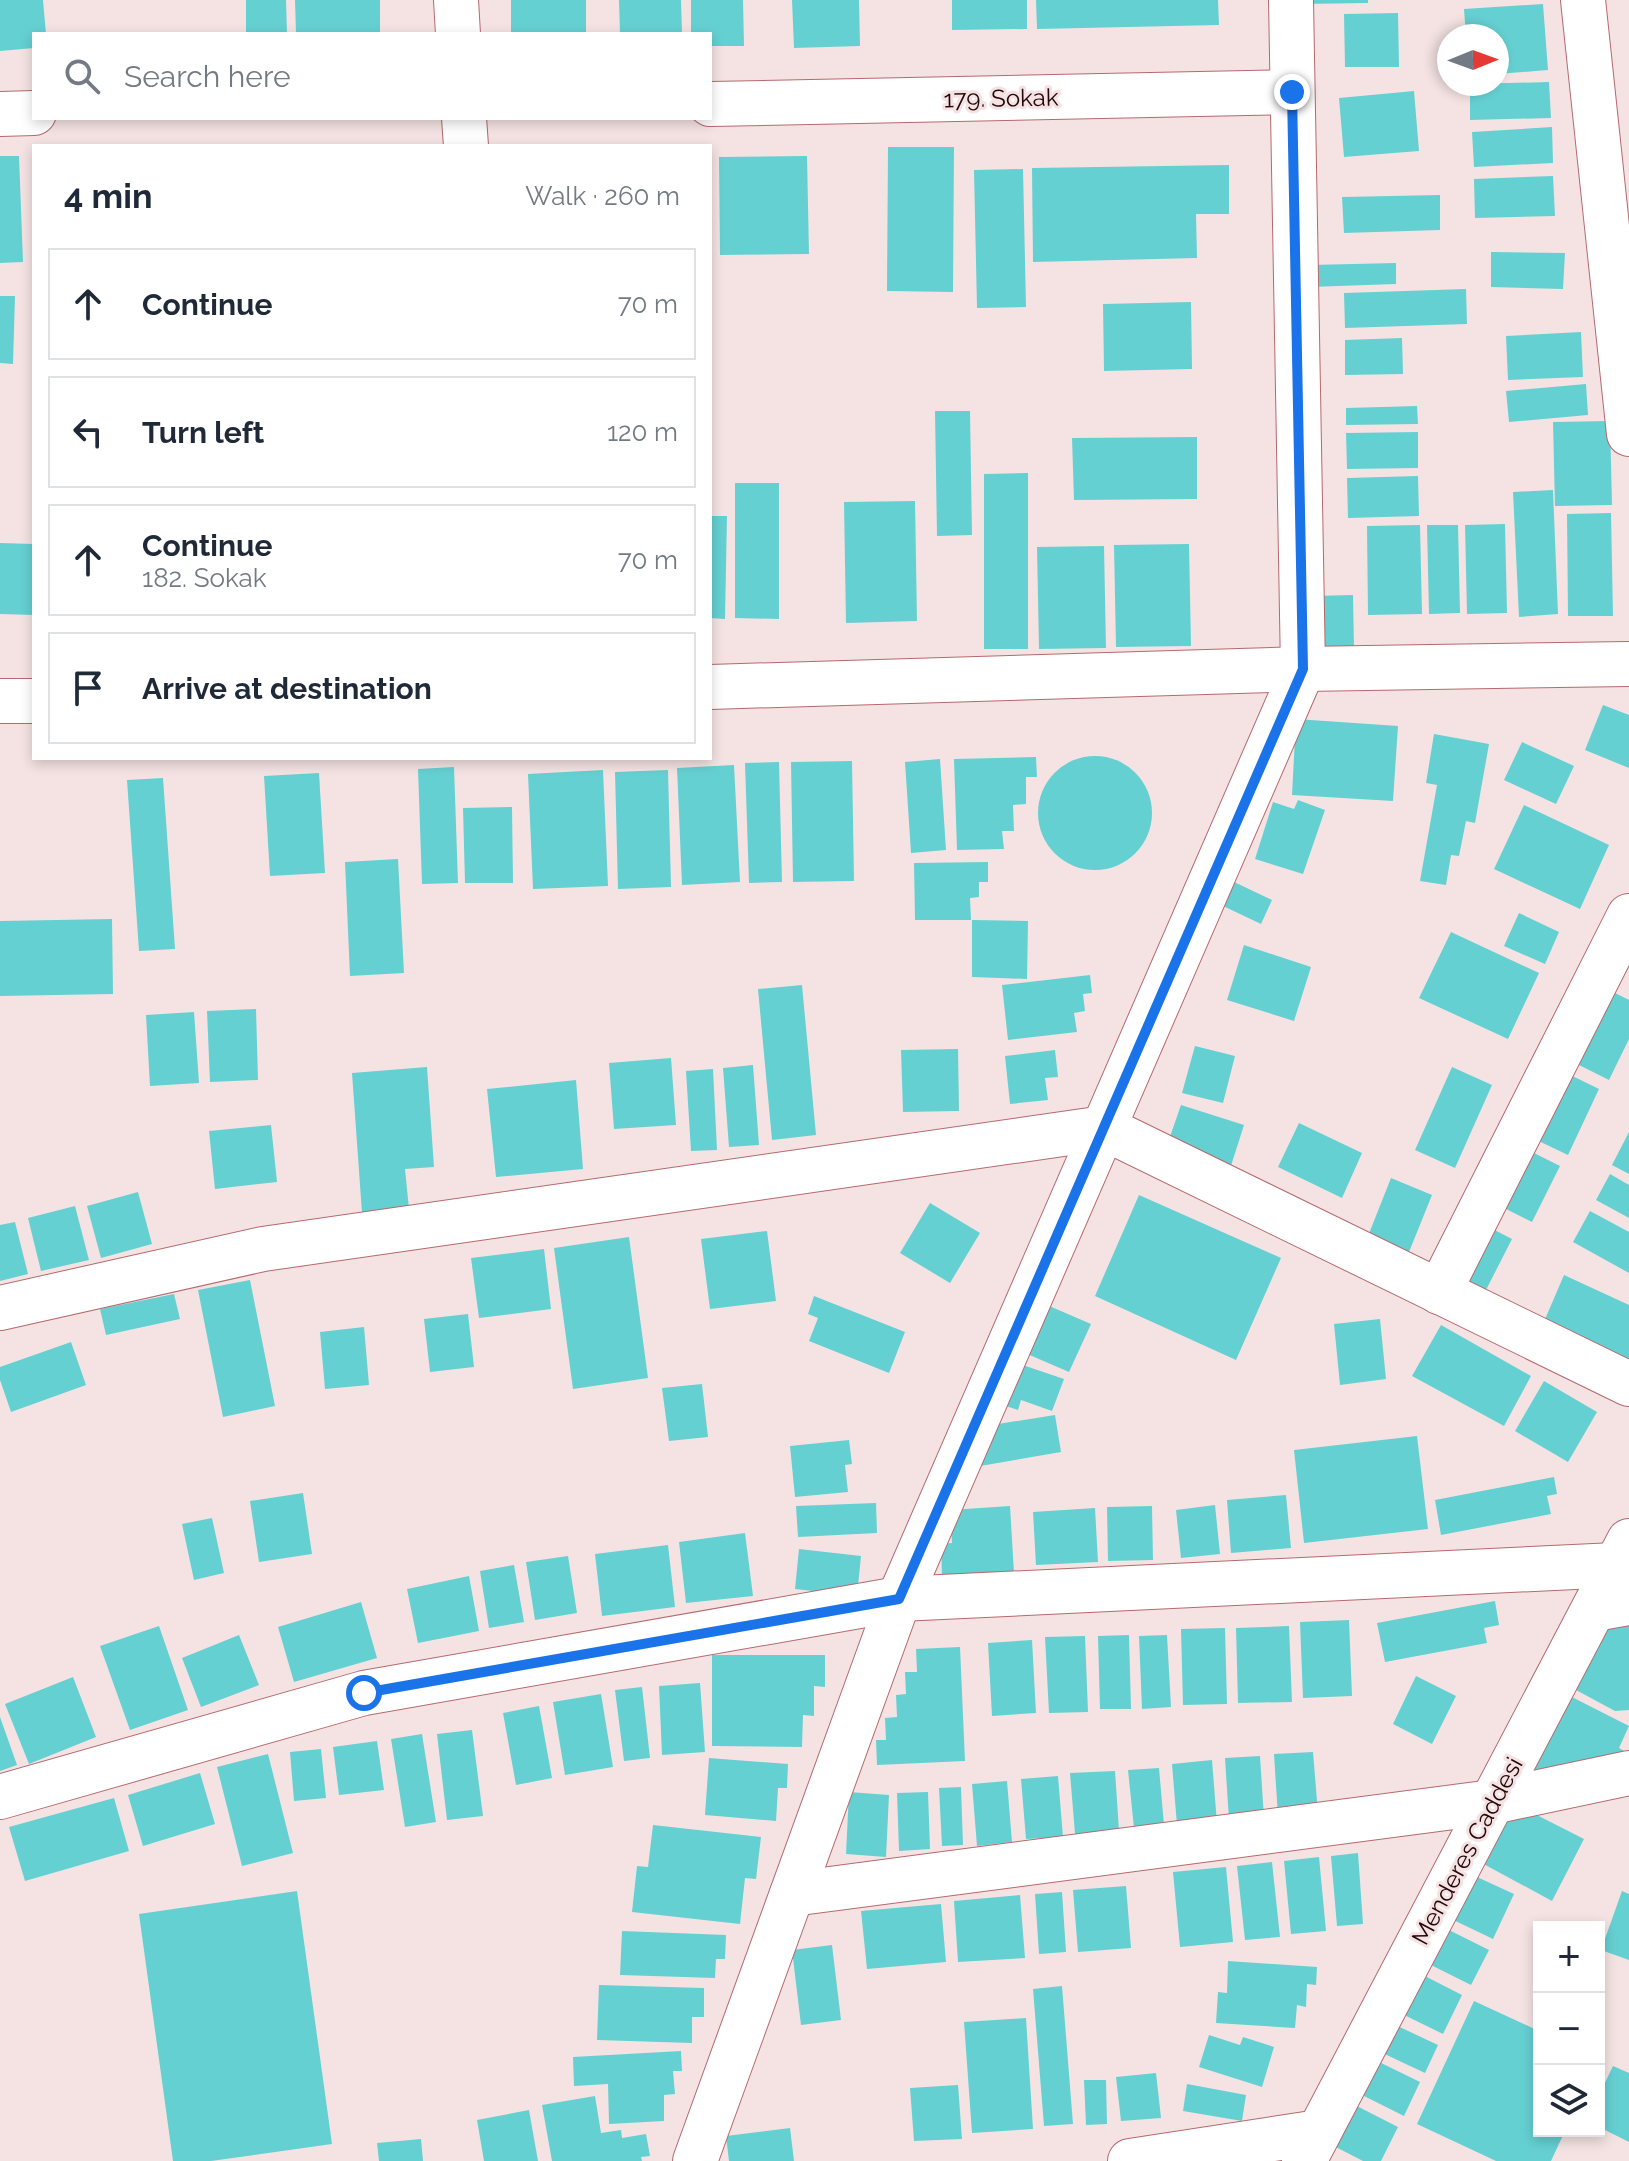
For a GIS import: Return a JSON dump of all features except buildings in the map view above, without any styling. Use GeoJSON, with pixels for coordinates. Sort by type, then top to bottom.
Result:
{"type":"FeatureCollection","features":[{"type":"Feature","properties":{"kind":"street"},"geometry":{"type":"LineString","coordinates":[[456,0],[458,32]]}},
{"type":"Feature","properties":{"kind":"street"},"geometry":{"type":"LineString","coordinates":[[695,2161],[899,1599],[1303,669],[1291,0]]}},
{"type":"Feature","properties":{"kind":"street"},"geometry":{"type":"LineString","coordinates":[[1583,0],[1629,434]]}},
{"type":"Feature","properties":{"kind":"street","name":"179. Sokak"},"geometry":{"type":"LineString","coordinates":[[712,104],[1292,92]]}},
{"type":"Feature","properties":{"kind":"street"},"geometry":{"type":"LineString","coordinates":[[0,114],[32,113]]}},
{"type":"Feature","properties":{"kind":"street"},"geometry":{"type":"LineString","coordinates":[[464,120],[466,144]]}},
{"type":"Feature","properties":{"kind":"street"},"geometry":{"type":"LineString","coordinates":[[712,687],[1303,669],[1629,664]]}},
{"type":"Feature","properties":{"kind":"street"},"geometry":{"type":"LineString","coordinates":[[0,701],[32,701]]}},
{"type":"Feature","properties":{"kind":"street"},"geometry":{"type":"LineString","coordinates":[[1439,1292],[1629,916]]}},
{"type":"Feature","properties":{"kind":"street"},"geometry":{"type":"LineString","coordinates":[[0,1308],[263,1249],[1104,1128],[1629,1384]]}},
{"type":"Feature","properties":{"kind":"street"},"geometry":{"type":"LineString","coordinates":[[0,1797],[364,1693],[899,1599],[1617,1580]]}},
{"type":"Feature","properties":{"kind":"street","name":"Menderes Caddesi"},"geometry":{"type":"LineString","coordinates":[[1311,2147],[1492,1802],[1617,1580]]}},
{"type":"Feature","properties":{"kind":"street"},"geometry":{"type":"LineString","coordinates":[[792,1894],[1492,1802],[1629,1773]]}},
{"type":"Feature","properties":{"kind":"street"},"geometry":{"type":"LineString","coordinates":[[1130,2161],[1311,2147]]}},
{"type":"Feature","properties":{"kind":"route"},"geometry":{"type":"LineString","coordinates":[[364,1693],[899,1599],[1303,669],[1292,92]]}}]}
